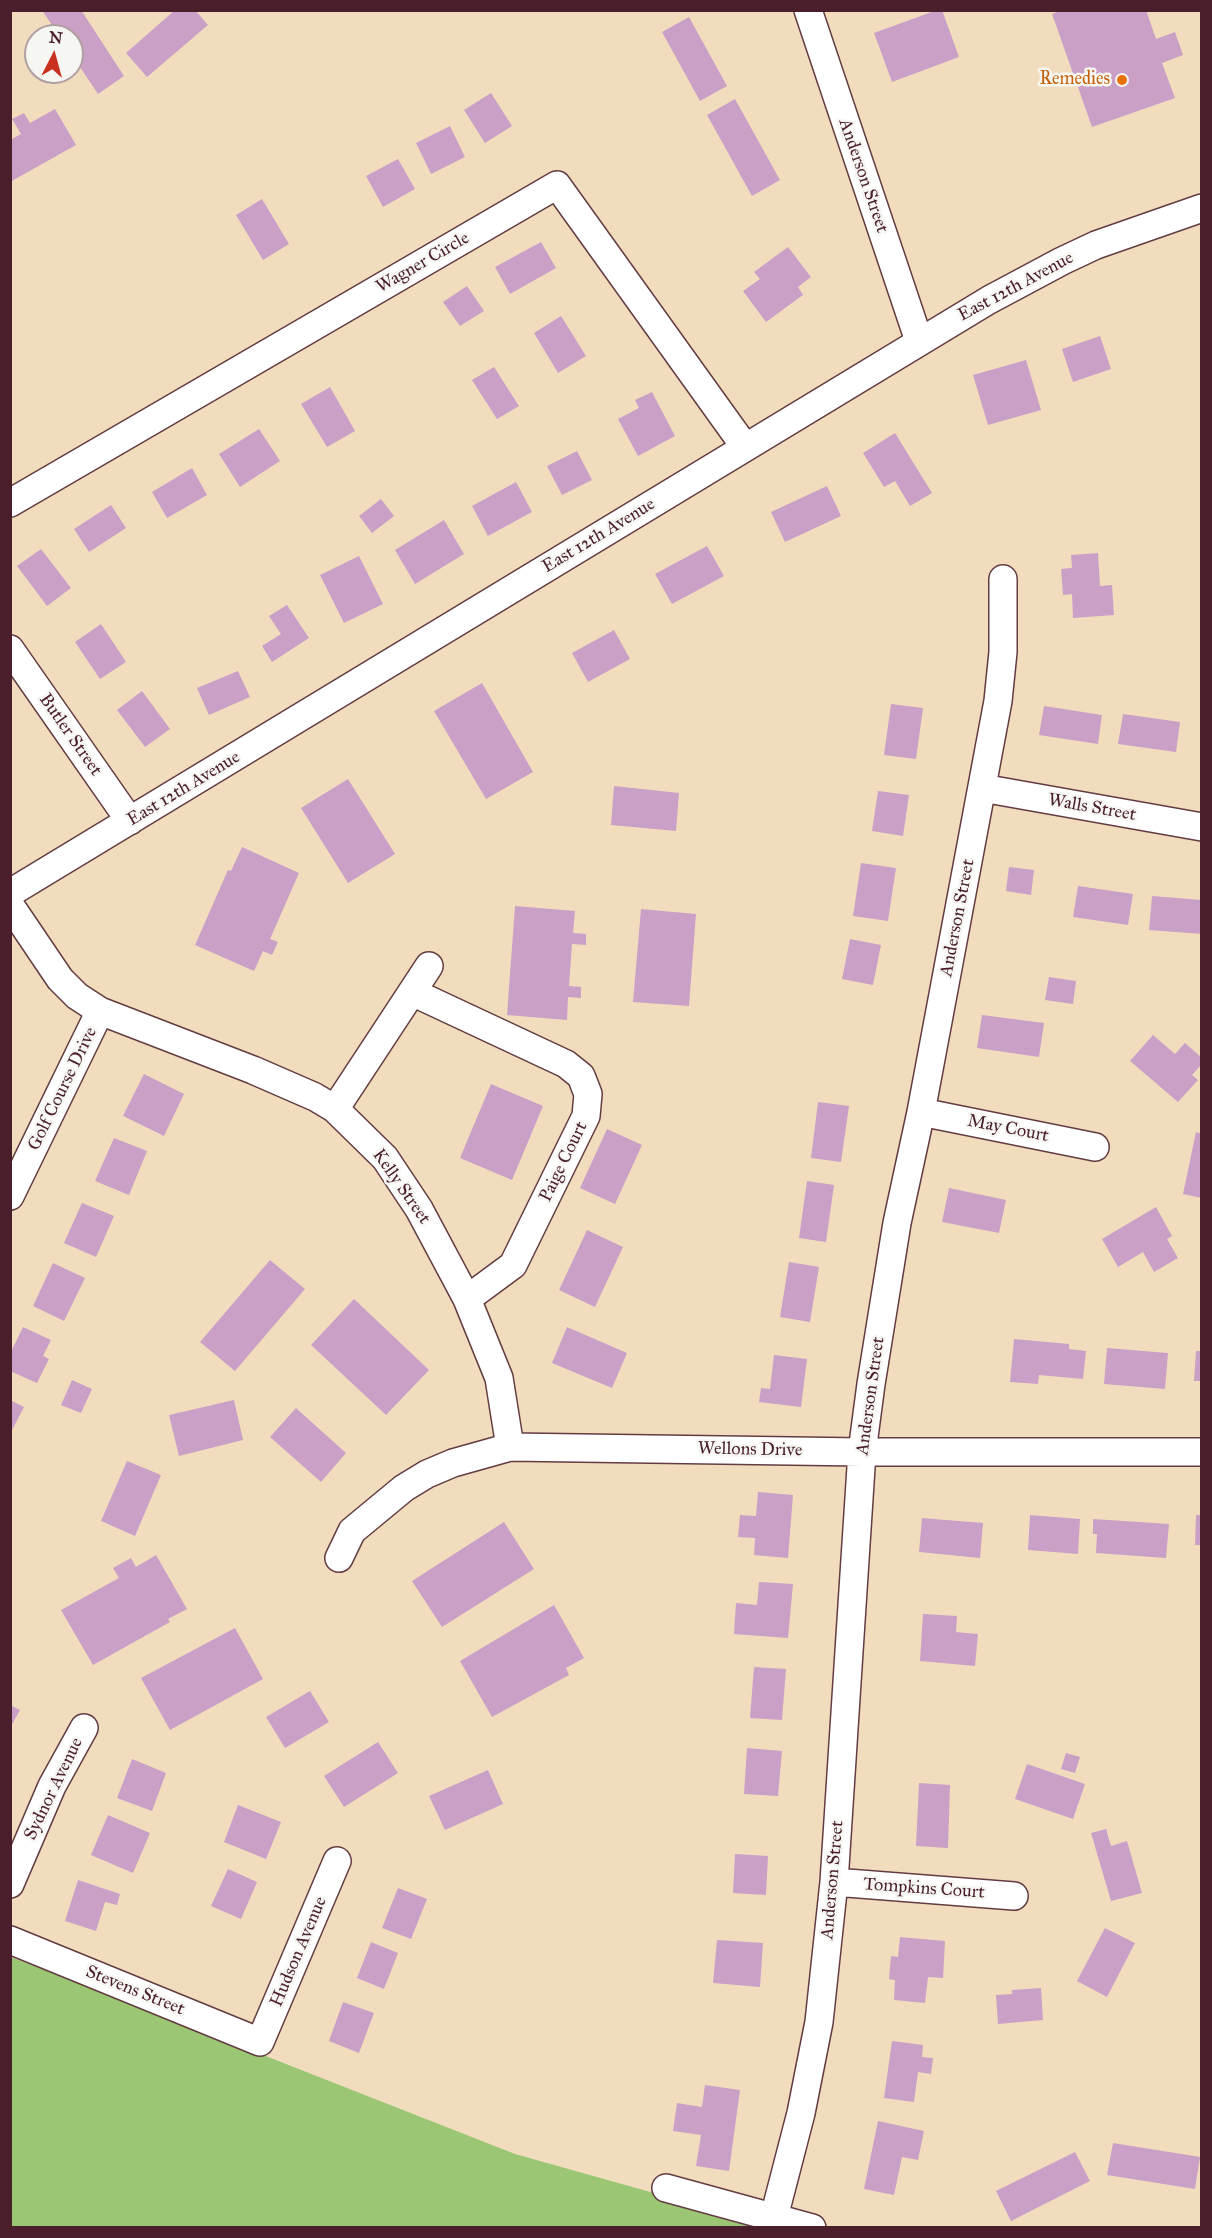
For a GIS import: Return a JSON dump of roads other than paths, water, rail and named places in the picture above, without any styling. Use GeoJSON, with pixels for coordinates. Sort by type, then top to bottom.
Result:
{"type":"FeatureCollection","features":[{"type":"Feature","properties":{"kind":"street","name":"Anderson Street"},"geometry":{"type":"LineString","coordinates":[[808,10],[919,341]]}},
{"type":"Feature","properties":{"kind":"street","name":"Wagner Circle"},"geometry":{"type":"LineString","coordinates":[[10,503],[557,185],[745,447]]}},
{"type":"Feature","properties":{"kind":"street","name":"East 12th Avenue"},"geometry":{"type":"LineString","coordinates":[[10,894],[919,341],[1062,261],[1096,245],[1202,208]]}},
{"type":"Feature","properties":{"kind":"street","name":"Anderson Street"},"geometry":{"type":"LineString","coordinates":[[774,2217],[801,2113],[819,2022],[834,1882],[862,1452],[871,1384],[897,1223],[921,1112],[998,701],[1003,652],[1003,579]]}},
{"type":"Feature","properties":{"kind":"street","name":"Butler Street"},"geometry":{"type":"LineString","coordinates":[[10,649],[130,821]]}},
{"type":"Feature","properties":{"kind":"street","name":"Walls Street"},"geometry":{"type":"LineString","coordinates":[[982,788],[1202,827]]}},
{"type":"Feature","properties":{"kind":"street","name":"Golf Course Drive"},"geometry":{"type":"LineString","coordinates":[[10,905],[60,979],[77,996],[100,1011],[10,1196]]}},
{"type":"Feature","properties":{"kind":"street"},"geometry":{"type":"LineString","coordinates":[[335,1109],[429,966]]}},
{"type":"Feature","properties":{"kind":"street","name":"Paige Court"},"geometry":{"type":"LineString","coordinates":[[412,992],[566,1064],[581,1076],[588,1094],[586,1116],[513,1265],[466,1299]]}},
{"type":"Feature","properties":{"kind":"street","name":"Kelly Street"},"geometry":{"type":"LineString","coordinates":[[100,1011],[253,1070],[315,1097],[335,1109],[385,1158],[419,1209],[466,1299],[499,1378],[510,1447]]}},
{"type":"Feature","properties":{"kind":"street","name":"May Court"},"geometry":{"type":"LineString","coordinates":[[921,1112],[1095,1147]]}},
{"type":"Feature","properties":{"kind":"street","name":"Wellons Drive"},"geometry":{"type":"LineString","coordinates":[[339,1558],[352,1531],[404,1488],[427,1474],[453,1463],[510,1447],[862,1452],[1202,1452]]}},
{"type":"Feature","properties":{"kind":"street","name":"Sydnor Avenue"},"geometry":{"type":"LineString","coordinates":[[10,1884],[52,1786],[84,1728]]}},
{"type":"Feature","properties":{"kind":"street","name":"Hudson Avenue"},"geometry":{"type":"LineString","coordinates":[[260,2042],[337,1861]]}},
{"type":"Feature","properties":{"kind":"street","name":"Tompkins Court"},"geometry":{"type":"LineString","coordinates":[[834,1882],[1014,1896]]}},
{"type":"Feature","properties":{"kind":"street","name":"Stevens Street"},"geometry":{"type":"LineString","coordinates":[[10,1940],[260,2042]]}},
{"type":"Feature","properties":{"kind":"street"},"geometry":{"type":"LineString","coordinates":[[666,2188],[812,2228]]}},
{"type":"Feature","properties":{"kind":"place","name":"Remedies"},"geometry":{"type":"Point","coordinates":[1122,80]}}]}
